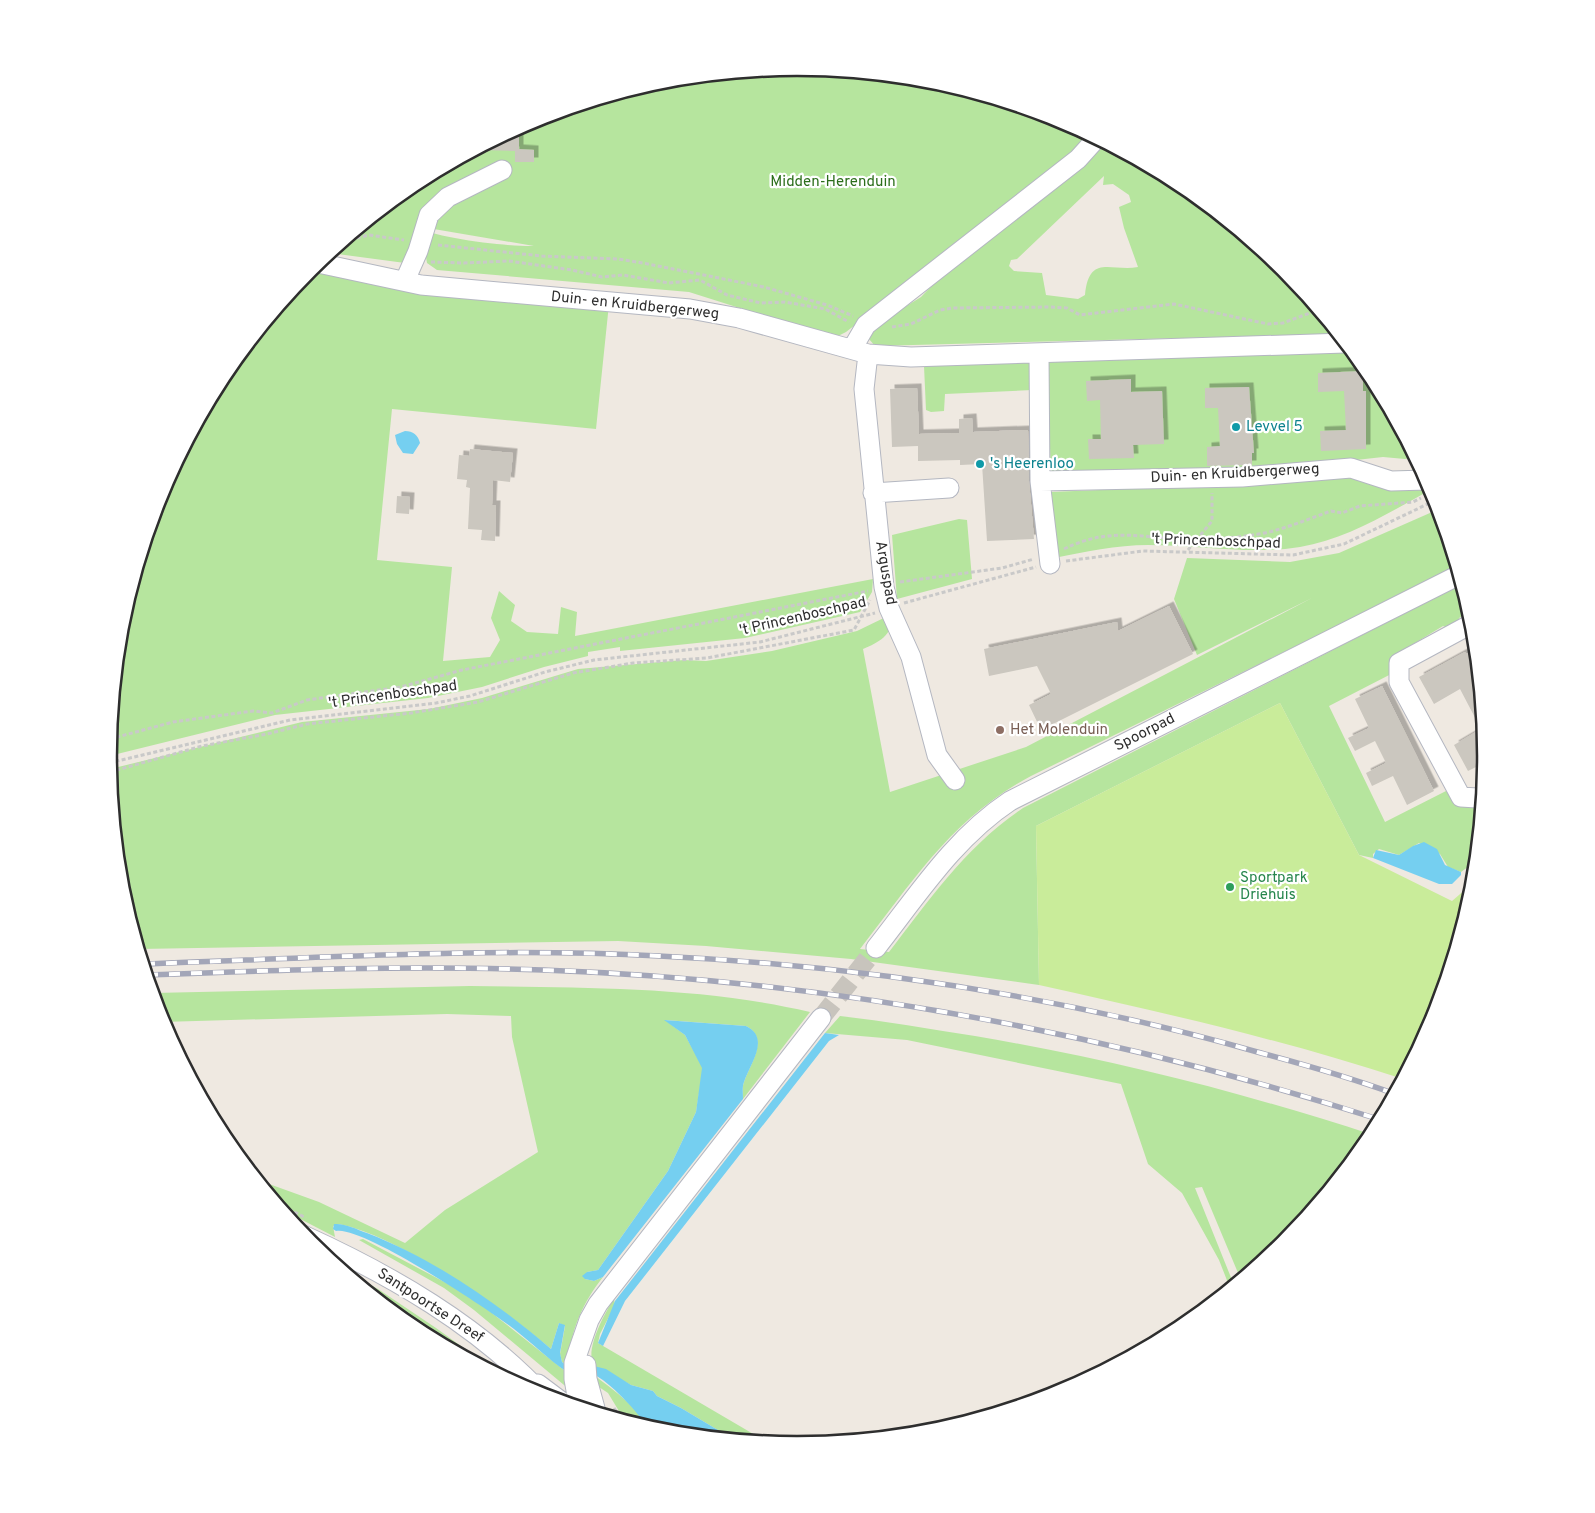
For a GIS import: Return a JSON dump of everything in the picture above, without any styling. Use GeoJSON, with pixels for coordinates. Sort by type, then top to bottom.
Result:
{"type":"FeatureCollection","features":[{"type":"Feature","properties":{"kind":"street"},"geometry":{"type":"LineString","coordinates":[[860,351],[865,327],[1078,159],[1092,143]]}},
{"type":"Feature","properties":{"kind":"street"},"geometry":{"type":"LineString","coordinates":[[410,269],[429,215],[448,197],[502,170]]}},
{"type":"Feature","properties":{"kind":"street","name":"Duin- en Kruidbergerweg"},"geometry":{"type":"LineString","coordinates":[[327,265],[421,285],[690,309],[739,318],[860,351],[911,357],[1039,355],[1338,343]]}},
{"type":"Feature","properties":{"kind":"street","name":"Arguspad"},"geometry":{"type":"LineString","coordinates":[[860,351],[880,588],[910,657],[937,756],[955,780]]}},
{"type":"Feature","properties":{"kind":"street"},"geometry":{"type":"LineString","coordinates":[[1039,355],[1040,481],[1050,559]]}},
{"type":"Feature","properties":{"kind":"street","name":"Duin- en Kruidbergerweg"},"geometry":{"type":"LineString","coordinates":[[1040,481],[1212,478],[1350,468],[1422,487]]}},
{"type":"Feature","properties":{"kind":"street"},"geometry":{"type":"LineString","coordinates":[[873,493],[949,488]]}},
{"type":"Feature","properties":{"kind":"street","name":"Spoorpad"},"geometry":{"type":"LineString","coordinates":[[876,948],[954,849],[980,823],[1010,801],[1454,577]]}},
{"type":"Feature","properties":{"kind":"street"},"geometry":{"type":"LineString","coordinates":[[1465,627],[1399,663],[1399,682],[1461,797],[1476,798]]}},
{"type":"Feature","properties":{"kind":"street"},"geometry":{"type":"LineString","coordinates":[[579,1401],[582,1342],[589,1320],[604,1296],[822,1018]]}},
{"type":"Feature","properties":{"kind":"street","name":"Santpoortse Dreef"},"geometry":{"type":"LineString","coordinates":[[324,1245],[384,1274],[439,1309],[499,1353],[531,1382]]}},
{"type":"Feature","properties":{"kind":"street"},"geometry":{"type":"LineString","coordinates":[[580,1371],[593,1405]]}},
{"type":"Feature","properties":{"kind":"street","name":"Santpoortse Dreef"},"geometry":{"type":"LineString","coordinates":[[524,1375],[539,1386]]}},
{"type":"Feature","properties":{"kind":"path"},"geometry":{"type":"LineString","coordinates":[[358,238],[369,235],[414,241]]}},
{"type":"Feature","properties":{"kind":"path"},"geometry":{"type":"LineString","coordinates":[[432,244],[542,256],[618,259],[643,263],[791,295],[840,310],[865,327]]}},
{"type":"Feature","properties":{"kind":"path"},"geometry":{"type":"LineString","coordinates":[[410,269],[509,261],[572,270],[602,277],[623,275],[669,283],[700,280],[727,295],[761,303],[785,302],[825,309],[865,327],[885,328],[911,324],[940,310],[953,308],[1051,307],[1067,308],[1080,315],[1174,304],[1268,324],[1283,323],[1312,312]]}},
{"type":"Feature","properties":{"kind":"path"},"geometry":{"type":"LineString","coordinates":[[1188,550],[1212,521],[1212,478]]}},
{"type":"Feature","properties":{"kind":"path"},"geometry":{"type":"LineString","coordinates":[[118,736],[173,722],[253,711],[272,713],[320,698],[401,687],[462,670],[607,640],[710,623],[739,615],[880,588],[908,580],[1002,568],[1050,559],[1089,538],[1100,536],[1152,536],[1197,539],[1261,534],[1331,512],[1342,513],[1360,506],[1413,502],[1424,491]]}},
{"type":"Feature","properties":{"kind":"path","name":"'t Princenboschpad"},"geometry":{"type":"LineString","coordinates":[[117,761],[290,720],[436,703],[470,696],[594,660],[760,642],[862,617],[1050,559],[1143,551],[1188,550],[1246,555],[1293,555],[1344,544],[1429,503]]}},
{"type":"Feature","properties":{"kind":"path"},"geometry":{"type":"LineString","coordinates":[[118,770],[202,746],[267,734],[307,724],[420,712],[478,702],[573,673],[633,663],[707,658],[789,644],[854,630],[880,588]]}},
{"type":"Feature","properties":{"kind":"green space","name":"Midden-Herenduin"},"geometry":{"type":"Polygon","coordinates":[[[798,76],[886,82],[974,99],[1016,112],[1086,141],[1053,171],[846,332],[834,338],[689,292],[437,270],[427,263],[423,240],[405,263],[339,254],[383,217],[420,191],[457,167],[497,146],[579,112],[621,99],[665,89],[709,82],[798,76]],[[416,226],[454,238],[508,245],[534,246],[416,226]]]}},
{"type":"Feature","properties":{"kind":"green space"},"geometry":{"type":"Polygon","coordinates":[[[1098,146],[1138,167],[1212,217],[1279,275],[1331,334],[875,346],[869,339],[871,328],[921,297],[951,266],[1098,146]],[[1104,176],[1017,259],[1011,260],[1009,266],[1014,271],[1042,273],[1046,295],[1078,299],[1085,295],[1087,282],[1096,269],[1103,267],[1138,267],[1124,228],[1119,207],[1131,202],[1129,195],[1113,184],[1103,185],[1104,176]]]}},
{"type":"Feature","properties":{"kind":"green space"},"geometry":{"type":"Polygon","coordinates":[[[319,272],[437,289],[609,304],[596,429],[392,409],[377,560],[452,567],[443,661],[490,657],[500,640],[491,618],[499,591],[515,605],[511,621],[527,632],[558,634],[561,607],[577,612],[575,636],[873,579],[872,592],[860,612],[745,638],[620,651],[620,647],[588,652],[588,656],[544,667],[482,687],[428,698],[275,715],[117,754],[123,668],[130,624],[140,580],[169,496],[208,416],[232,379],[258,342],[319,272]]]}},
{"type":"Feature","properties":{"kind":"green space"},"geometry":{"type":"Polygon","coordinates":[[[1344,352],[1387,416],[1409,458],[1383,457],[1257,471],[1051,477],[1047,362],[1344,352]]]}},
{"type":"Feature","properties":{"kind":"green space"},"geometry":{"type":"Polygon","coordinates":[[[1031,362],[1032,390],[945,394],[944,411],[931,412],[926,410],[924,366],[1031,362]]]}},
{"type":"Feature","properties":{"kind":"green space"},"geometry":{"type":"Polygon","coordinates":[[[1414,470],[1425,493],[1352,531],[1335,538],[1300,547],[1263,550],[1136,545],[1101,549],[1054,558],[1051,492],[1268,483],[1414,470]]]}},
{"type":"Feature","properties":{"kind":"green space"},"geometry":{"type":"Polygon","coordinates":[[[1432,512],[1452,570],[1031,776],[1003,793],[956,831],[936,852],[860,949],[889,952],[934,893],[966,856],[1023,808],[1457,587],[1463,615],[1459,618],[1458,625],[1450,629],[1443,626],[1410,646],[1409,652],[1395,672],[1329,706],[1385,822],[1446,791],[1462,804],[1475,807],[1469,866],[1461,872],[1448,867],[1440,854],[1419,843],[1399,855],[1379,849],[1373,854],[1373,858],[1359,855],[1280,703],[1036,826],[1039,985],[851,959],[706,946],[618,941],[145,949],[130,889],[123,845],[117,767],[302,722],[429,709],[482,698],[578,669],[684,660],[706,661],[772,651],[857,631],[892,614],[891,627],[885,636],[863,649],[890,792],[1026,747],[1312,598],[1197,655],[1174,599],[1187,558],[1290,562],[1339,553],[1432,512]]]}},
{"type":"Feature","properties":{"kind":"green space"},"geometry":{"type":"Polygon","coordinates":[[[959,519],[967,520],[972,579],[897,599],[892,535],[959,519]]]}},
{"type":"Feature","properties":{"kind":"green space","name":"Sportpark Driehuis"},"geometry":{"type":"Polygon","coordinates":[[[1280,703],[1359,855],[1452,901],[1465,890],[1455,933],[1442,975],[1426,1017],[1397,1077],[1268,1039],[1039,985],[1036,826],[1280,703]]]}},
{"type":"Feature","properties":{"kind":"green space"},"geometry":{"type":"Polygon","coordinates":[[[470,986],[598,988],[726,997],[810,1012],[743,1099],[743,1084],[756,1052],[757,1037],[753,1031],[746,1026],[665,1020],[685,1035],[703,1068],[696,1112],[668,1171],[598,1270],[587,1272],[585,1279],[594,1281],[603,1277],[578,1318],[571,1342],[569,1367],[562,1362],[560,1354],[565,1326],[559,1323],[551,1349],[477,1294],[430,1264],[397,1246],[363,1231],[339,1224],[333,1226],[335,1237],[297,1217],[269,1184],[319,1202],[405,1243],[445,1210],[538,1152],[512,1037],[511,1016],[447,1014],[171,1022],[160,993],[470,986]]]}},
{"type":"Feature","properties":{"kind":"green space"},"geometry":{"type":"Polygon","coordinates":[[[840,1016],[1025,1045],[1176,1078],[1324,1119],[1364,1132],[1337,1171],[1309,1205],[1279,1238],[1239,1274],[1202,1187],[1195,1188],[1232,1280],[1228,1283],[1219,1260],[1182,1193],[1148,1164],[1121,1084],[907,1040],[825,1033],[840,1016]]]}},
{"type":"Feature","properties":{"kind":"green space"},"geometry":{"type":"Polygon","coordinates":[[[363,1239],[454,1287],[483,1306],[569,1374],[570,1390],[474,1310],[444,1288],[359,1240],[363,1239]]]}},
{"type":"Feature","properties":{"kind":"green space"},"geometry":{"type":"Polygon","coordinates":[[[367,1283],[378,1289],[471,1353],[420,1322],[367,1283]]]}},
{"type":"Feature","properties":{"kind":"green space"},"geometry":{"type":"Polygon","coordinates":[[[614,1299],[615,1305],[600,1334],[598,1343],[755,1435],[721,1432],[657,1396],[653,1391],[631,1385],[594,1366],[592,1351],[594,1342],[614,1299]]]}},
{"type":"Feature","properties":{"kind":"green space"},"geometry":{"type":"Polygon","coordinates":[[[594,1375],[616,1392],[642,1419],[621,1414],[608,1393],[599,1387],[594,1375]]]}},
{"type":"Feature","properties":{"kind":"water"},"geometry":{"type":"Polygon","coordinates":[[[405,431],[413,433],[419,440],[420,443],[413,454],[403,453],[397,444],[395,435],[405,431]]]}},
{"type":"Feature","properties":{"kind":"water"},"geometry":{"type":"Polygon","coordinates":[[[1424,842],[1437,849],[1445,865],[1461,872],[1461,875],[1452,884],[1439,884],[1373,858],[1376,850],[1399,855],[1413,846],[1424,842]]]}},
{"type":"Feature","properties":{"kind":"water"},"geometry":{"type":"Polygon","coordinates":[[[664,1020],[746,1026],[753,1031],[757,1037],[757,1052],[743,1084],[743,1099],[603,1277],[594,1281],[585,1279],[582,1276],[587,1272],[598,1270],[668,1171],[696,1112],[702,1068],[685,1035],[664,1020]]]}},
{"type":"Feature","properties":{"kind":"water"},"geometry":{"type":"Polygon","coordinates":[[[825,1033],[839,1035],[829,1041],[625,1301],[603,1346],[598,1343],[615,1301],[825,1033]]]}},
{"type":"Feature","properties":{"kind":"water"},"geometry":{"type":"Polygon","coordinates":[[[334,1224],[346,1225],[416,1255],[486,1298],[551,1349],[559,1323],[565,1325],[560,1353],[562,1362],[569,1367],[594,1366],[606,1369],[631,1385],[653,1391],[657,1396],[721,1432],[641,1419],[623,1398],[600,1378],[591,1374],[567,1372],[514,1329],[454,1288],[371,1241],[333,1229],[334,1224]]]}},
{"type":"Feature","properties":{"kind":"building"},"geometry":{"type":"Polygon","coordinates":[[[519,136],[519,149],[534,150],[534,162],[515,162],[515,151],[489,150],[519,136]]]}},
{"type":"Feature","properties":{"kind":"building","name":"Levvel 5"},"geometry":{"type":"Polygon","coordinates":[[[1358,371],[1363,379],[1363,391],[1366,391],[1366,449],[1321,451],[1320,431],[1346,430],[1344,391],[1318,392],[1318,373],[1358,371]]]}},
{"type":"Feature","properties":{"kind":"building"},"geometry":{"type":"Polygon","coordinates":[[[1131,379],[1131,392],[1162,391],[1164,444],[1133,445],[1134,458],[1089,459],[1088,439],[1101,439],[1100,400],[1087,401],[1086,381],[1131,379]]]}},
{"type":"Feature","properties":{"kind":"building","name":"Levvel 5"},"geometry":{"type":"Polygon","coordinates":[[[1249,387],[1254,453],[1252,453],[1252,465],[1207,466],[1207,447],[1220,446],[1218,408],[1205,408],[1205,388],[1249,387]]]}},
{"type":"Feature","properties":{"kind":"building","name":"'s Heerenloo"},"geometry":{"type":"Polygon","coordinates":[[[917,388],[919,434],[959,433],[959,419],[972,418],[973,432],[1028,430],[1029,481],[1034,539],[987,541],[982,464],[960,465],[960,460],[918,461],[918,446],[892,447],[890,389],[917,388]]]}},
{"type":"Feature","properties":{"kind":"building"},"geometry":{"type":"Polygon","coordinates":[[[470,449],[513,453],[510,482],[493,480],[492,505],[496,505],[495,541],[481,540],[482,530],[468,529],[470,488],[466,487],[467,480],[457,479],[459,455],[469,456],[470,449]]]}},
{"type":"Feature","properties":{"kind":"building"},"geometry":{"type":"Polygon","coordinates":[[[397,496],[410,497],[409,514],[396,513],[397,496]]]}},
{"type":"Feature","properties":{"kind":"building"},"geometry":{"type":"Polygon","coordinates":[[[1169,606],[1193,654],[1041,730],[1029,705],[1051,694],[1037,666],[989,676],[984,649],[1117,622],[1118,631],[1169,606]]]}},
{"type":"Feature","properties":{"kind":"building"},"geometry":{"type":"Polygon","coordinates":[[[1465,652],[1466,654],[1469,652],[1476,720],[1460,689],[1434,704],[1419,677],[1465,652]]]}},
{"type":"Feature","properties":{"kind":"building"},"geometry":{"type":"Polygon","coordinates":[[[1382,686],[1434,791],[1407,805],[1393,776],[1372,786],[1366,773],[1386,763],[1375,741],[1355,751],[1348,738],[1369,728],[1355,699],[1382,686]]]}},
{"type":"Feature","properties":{"kind":"building"},"geometry":{"type":"Polygon","coordinates":[[[1477,731],[1478,766],[1468,771],[1454,745],[1477,731]]]}},
{"type":"Feature","properties":{"kind":"tunnel"},"geometry":{"type":"LineString","coordinates":[[821,1018],[876,948]]}},
{"type":"Feature","properties":{"kind":"railway"},"geometry":{"type":"LineString","coordinates":[[150,964],[402,954],[530,953],[659,956],[812,968],[963,987],[1113,1016],[1187,1033],[1295,1062],[1390,1092]]}},
{"type":"Feature","properties":{"kind":"railway"},"geometry":{"type":"LineString","coordinates":[[153,975],[246,971],[444,968],[543,970],[650,976],[756,985],[862,999],[967,1016],[1072,1037],[1176,1061],[1279,1089],[1374,1118]]}},
{"type":"Feature","properties":{"kind":"place","name":"Levvel 5"},"geometry":{"type":"Point","coordinates":[1236,427]}},
{"type":"Feature","properties":{"kind":"place","name":"'s Heerenloo"},"geometry":{"type":"Point","coordinates":[980,464]}},
{"type":"Feature","properties":{"kind":"place","name":"Het Molenduin"},"geometry":{"type":"Point","coordinates":[1000,730]}},
{"type":"Feature","properties":{"kind":"place","name":"Sportpark Driehuis"},"geometry":{"type":"Point","coordinates":[1230,887]}}]}
